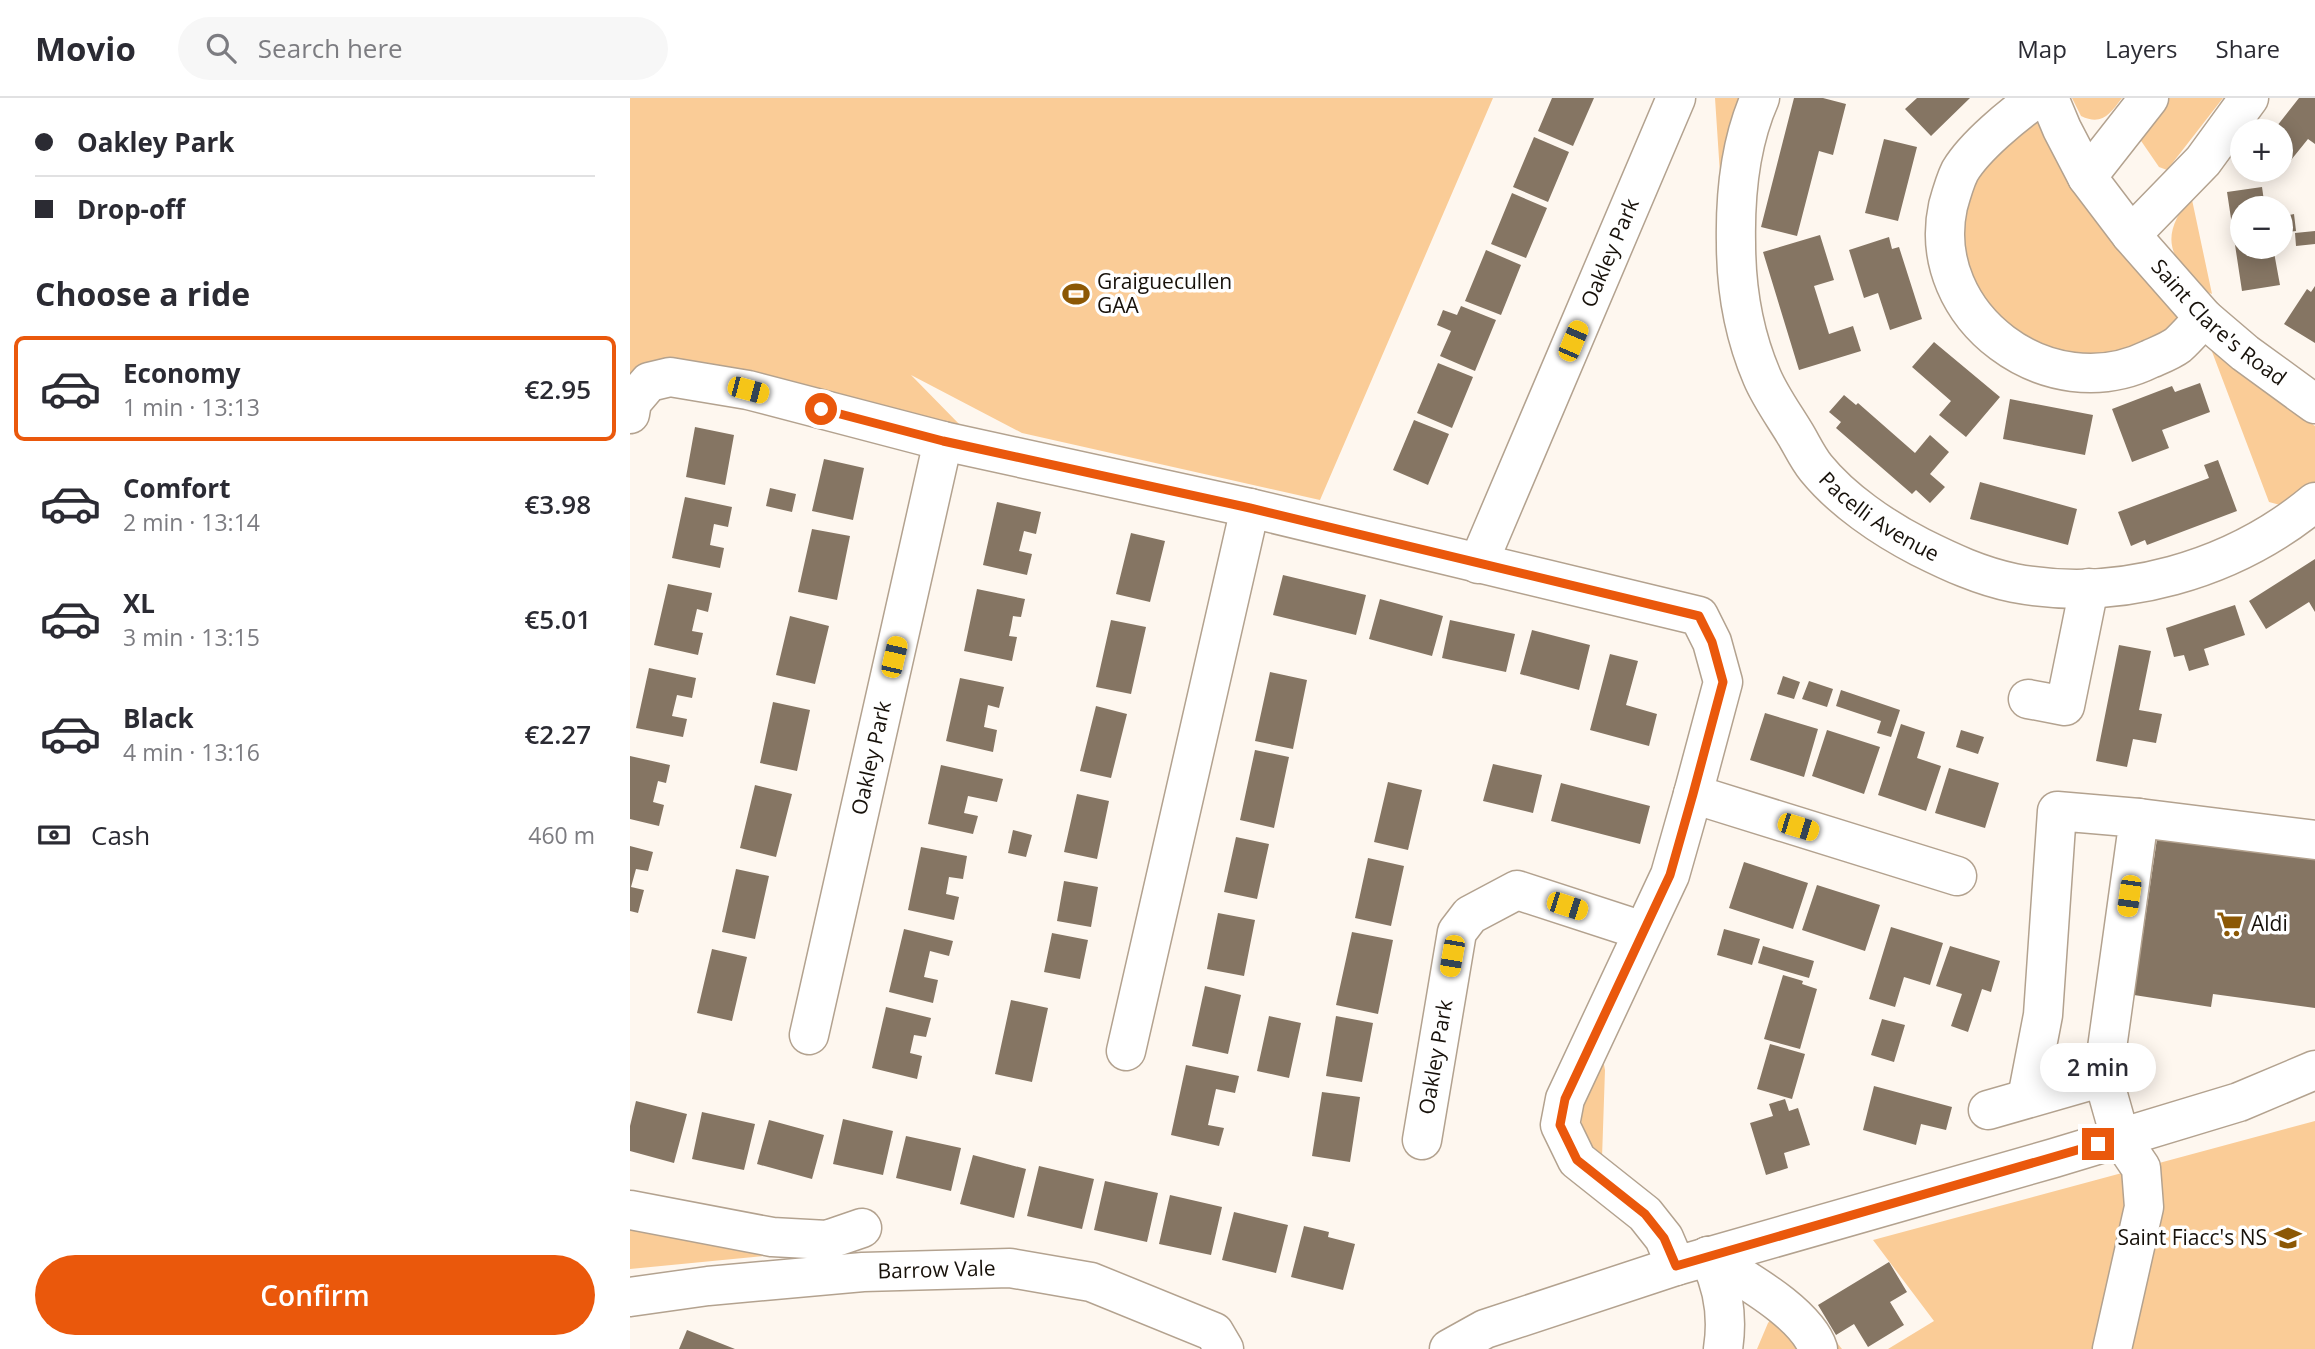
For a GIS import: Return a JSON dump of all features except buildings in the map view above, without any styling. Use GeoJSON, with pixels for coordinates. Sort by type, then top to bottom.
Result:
{"type":"FeatureCollection","features":[{"type":"Feature","properties":{"kind":"street","name":"Oakley Park"},"geometry":{"type":"LineString","coordinates":[[1478,564],[1676,98]]}},
{"type":"Feature","properties":{"kind":"street","name":"Pacelli Avenue"},"geometry":{"type":"LineString","coordinates":[[1760,98],[1751,118],[1739,172],[1735,227],[1736,277],[1748,333],[1762,377],[1816,468],[1866,515],[1910,542],[1963,568],[2013,583],[2089,588],[2165,577],[2214,564],[2267,536],[2315,502]]}},
{"type":"Feature","properties":{"kind":"street"},"geometry":{"type":"LineString","coordinates":[[2037,98],[2001,127],[1960,171],[1950,199],[1944,228],[1945,252],[1953,278],[1969,312],[1994,338],[2034,363],[2073,372],[2110,372],[2137,365],[2177,346],[2204,318]]}},
{"type":"Feature","properties":{"kind":"street","name":"Saint Clare's Road"},"geometry":{"type":"LineString","coordinates":[[2049,98],[2087,177],[2131,235],[2204,318],[2255,361],[2315,404]]}},
{"type":"Feature","properties":{"kind":"street"},"geometry":{"type":"LineString","coordinates":[[2087,177],[2149,98]]}},
{"type":"Feature","properties":{"kind":"street"},"geometry":{"type":"LineString","coordinates":[[2131,235],[2203,161],[2249,98]]}},
{"type":"Feature","properties":{"kind":"street"},"geometry":{"type":"LineString","coordinates":[[630,414],[632,402],[649,383],[670,377],[748,390],[943,441],[1250,508],[1699,616],[1712,642],[1723,682],[1693,794],[1670,875],[1565,1099],[1560,1125],[1577,1160],[1645,1214],[1664,1238],[1692,1261],[1785,1307],[1816,1341],[1818,1349]]}},
{"type":"Feature","properties":{"kind":"street","name":"Oakley Park"},"geometry":{"type":"LineString","coordinates":[[809,1035],[943,441]]}},
{"type":"Feature","properties":{"kind":"street"},"geometry":{"type":"LineString","coordinates":[[1126,1051],[1250,508]]}},
{"type":"Feature","properties":{"kind":"street"},"geometry":{"type":"LineString","coordinates":[[2028,699],[2065,706],[2089,588]]}},
{"type":"Feature","properties":{"kind":"street"},"geometry":{"type":"LineString","coordinates":[[1693,794],[1957,876]]}},
{"type":"Feature","properties":{"kind":"street"},"geometry":{"type":"LineString","coordinates":[[2027,1098],[2043,1015],[2057,811],[2139,818],[2315,840]]}},
{"type":"Feature","properties":{"kind":"street"},"geometry":{"type":"LineString","coordinates":[[2112,1349],[2144,1207],[2141,1168],[2120,1137],[2104,1077],[2139,818]]}},
{"type":"Feature","properties":{"kind":"street","name":"Oakley Park"},"geometry":{"type":"LineString","coordinates":[[1422,1140],[1457,932],[1470,915],[1517,890],[1643,931]]}},
{"type":"Feature","properties":{"kind":"street"},"geometry":{"type":"LineString","coordinates":[[1463,1345],[1485,1329],[1692,1261],[2239,1102],[2315,1070]]}},
{"type":"Feature","properties":{"kind":"street"},"geometry":{"type":"LineString","coordinates":[[1988,1110],[2104,1077]]}},
{"type":"Feature","properties":{"kind":"street"},"geometry":{"type":"LineString","coordinates":[[630,1210],[772,1237],[827,1240],[862,1228]]}},
{"type":"Feature","properties":{"kind":"street"},"geometry":{"type":"LineString","coordinates":[[1692,1261],[1717,1273],[1724,1302],[1723,1349]]}},
{"type":"Feature","properties":{"kind":"street","name":"Barrow Vale"},"geometry":{"type":"LineString","coordinates":[[630,1297],[708,1286],[876,1271],[1010,1268],[1091,1282],[1214,1332],[1224,1349]]}},
{"type":"Feature","properties":{"kind":"shaded area","name":"Graiguecullen GAA"},"geometry":{"type":"Polygon","coordinates":[[[630,98],[1493,98],[1320,500],[1022,433],[911,375],[962,427],[630,377],[630,98]]]}},
{"type":"Feature","properties":{"kind":"shaded area"},"geometry":{"type":"Polygon","coordinates":[[[1715,98],[1745,98],[1721,189],[1715,98]]]}},
{"type":"Feature","properties":{"kind":"shaded area"},"geometry":{"type":"Polygon","coordinates":[[[2072,98],[2122,98],[2105,117],[2095,120],[2081,116],[2072,98]]]}},
{"type":"Feature","properties":{"kind":"shaded area"},"geometry":{"type":"Polygon","coordinates":[[[2167,98],[2223,98],[2167,170],[2159,167],[2137,135],[2167,98]]]}},
{"type":"Feature","properties":{"kind":"shaded area"},"geometry":{"type":"Polygon","coordinates":[[[2038,115],[2185,319],[2154,344],[2064,360],[1975,305],[1959,213],[1991,152],[2038,115]]]}},
{"type":"Feature","properties":{"kind":"shaded area"},"geometry":{"type":"Polygon","coordinates":[[[2191,195],[2212,294],[2201,287],[2181,266],[2172,246],[2173,227],[2191,195]]]}},
{"type":"Feature","properties":{"kind":"shaded area"},"geometry":{"type":"Polygon","coordinates":[[[2211,349],[2315,426],[2315,483],[2284,506],[2269,502],[2211,349]]]}},
{"type":"Feature","properties":{"kind":"shaded area"},"geometry":{"type":"Polygon","coordinates":[[[1602,1054],[1605,1070],[1602,1158],[1590,1147],[1581,1116],[1584,1095],[1602,1054]]]}},
{"type":"Feature","properties":{"kind":"shaded area"},"geometry":{"type":"Polygon","coordinates":[[[2315,1121],[2315,1349],[1888,1349],[1934,1321],[1873,1240],[2315,1121]]]}},
{"type":"Feature","properties":{"kind":"shaded area"},"geometry":{"type":"Polygon","coordinates":[[[630,1218],[815,1251],[630,1269],[630,1218]]]}},
{"type":"Feature","properties":{"kind":"shaded area"},"geometry":{"type":"Polygon","coordinates":[[[1795,1290],[1842,1349],[1757,1349],[1768,1323],[1795,1290]]]}},
{"type":"Feature","properties":{"kind":"place","name":"Graiguecullen GAA"},"geometry":{"type":"Point","coordinates":[1076,294]}},
{"type":"Feature","properties":{"kind":"place","name":"Aldi"},"geometry":{"type":"Point","coordinates":[2230,924]}},
{"type":"Feature","properties":{"kind":"place","name":"Saint Fiacc's NS"},"geometry":{"type":"Point","coordinates":[2288,1238]}},
{"type":"Feature","properties":{"kind":"route"},"geometry":{"type":"LineString","coordinates":[[821,409],[943,441],[1250,508],[1699,616],[1712,642],[1723,682],[1699,771],[1670,875],[1565,1099],[1560,1125],[1577,1160],[1645,1214],[1664,1238],[1676,1266],[2098,1144]]}}]}
